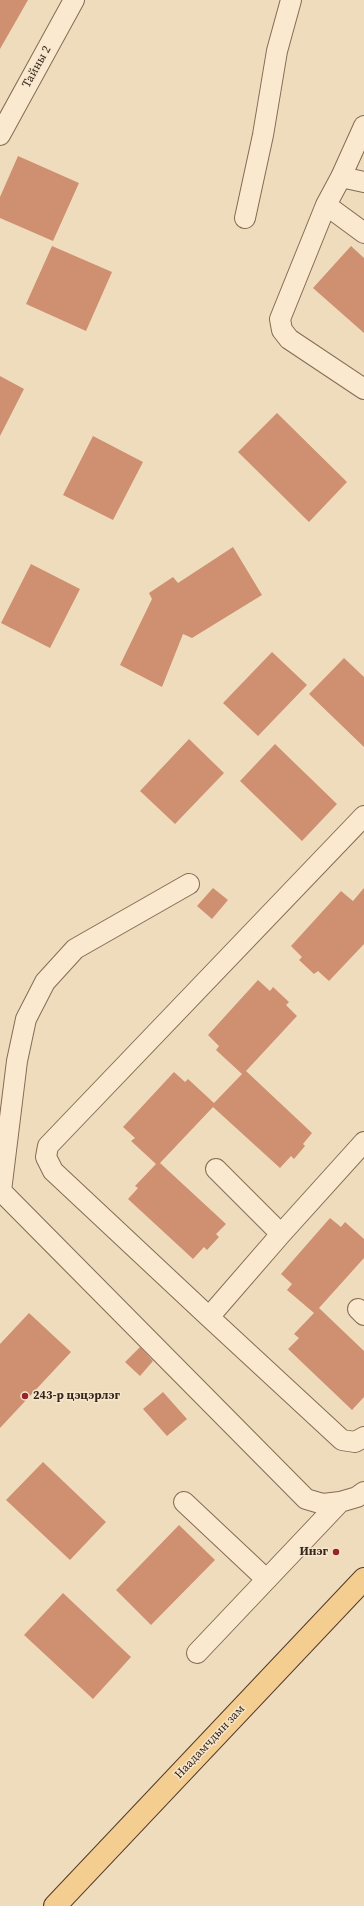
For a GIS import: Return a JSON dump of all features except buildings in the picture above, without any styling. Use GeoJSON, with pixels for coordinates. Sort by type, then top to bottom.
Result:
{"type":"FeatureCollection","features":[{"type":"Feature","properties":{"kind":"main road","name":"Наадамчдын зам"},"geometry":{"type":"LineString","coordinates":[[55,1906],[364,1579]]}},
{"type":"Feature","properties":{"kind":"street","name":"Тайны 2"},"geometry":{"type":"LineString","coordinates":[[0,135],[74,0]]}},
{"type":"Feature","properties":{"kind":"street"},"geometry":{"type":"LineString","coordinates":[[245,218],[263,135],[277,51],[291,0]]}},
{"type":"Feature","properties":{"kind":"street"},"geometry":{"type":"LineString","coordinates":[[364,126],[359,147],[326,205],[280,319],[282,330],[290,339],[364,389]]}},
{"type":"Feature","properties":{"kind":"street"},"geometry":{"type":"LineString","coordinates":[[341,177],[364,182]]}},
{"type":"Feature","properties":{"kind":"street"},"geometry":{"type":"LineString","coordinates":[[326,205],[364,232]]}},
{"type":"Feature","properties":{"kind":"street"},"geometry":{"type":"LineString","coordinates":[[364,816],[48,1146],[46,1157],[53,1171],[342,1440],[355,1442],[364,1437]]}},
{"type":"Feature","properties":{"kind":"street"},"geometry":{"type":"LineString","coordinates":[[188,884],[75,949],[45,982],[26,1018],[17,1060],[1,1190],[306,1499],[323,1504],[340,1502],[357,1497],[364,1492]]}},
{"type":"Feature","properties":{"kind":"street"},"geometry":{"type":"LineString","coordinates":[[209,1317],[280,1234],[364,1142]]}},
{"type":"Feature","properties":{"kind":"street"},"geometry":{"type":"LineString","coordinates":[[216,1169],[280,1234]]}},
{"type":"Feature","properties":{"kind":"street"},"geometry":{"type":"LineString","coordinates":[[184,1502],[266,1579]]}},
{"type":"Feature","properties":{"kind":"street"},"geometry":{"type":"LineString","coordinates":[[197,1653],[340,1502]]}},
{"type":"Feature","properties":{"kind":"place","name":"243-р цэцэрлэг"},"geometry":{"type":"Point","coordinates":[25,1396]}},
{"type":"Feature","properties":{"kind":"place","name":"Инэг"},"geometry":{"type":"Point","coordinates":[336,1552]}}]}
